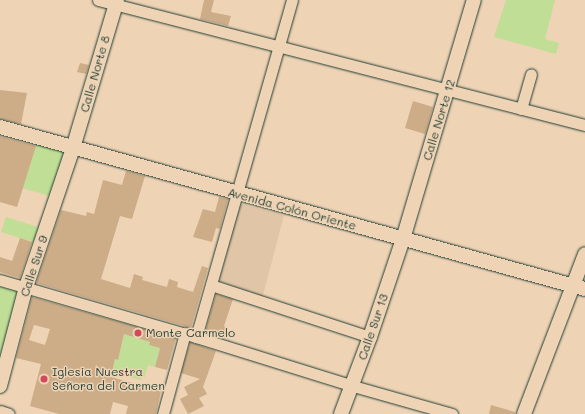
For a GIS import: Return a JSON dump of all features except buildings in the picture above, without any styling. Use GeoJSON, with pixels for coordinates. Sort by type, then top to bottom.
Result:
{"type":"FeatureCollection","features":[{"type":"Feature","properties":{"kind":"street"},"geometry":{"type":"LineString","coordinates":[[98,0],[116,2],[278,47],[521,110],[585,125]]}},
{"type":"Feature","properties":{"kind":"street"},"geometry":{"type":"LineString","coordinates":[[163,414],[191,335],[211,286],[292,0]]}},
{"type":"Feature","properties":{"kind":"street","name":"Calle Norte 12"},"geometry":{"type":"LineString","coordinates":[[403,239],[474,0]]}},
{"type":"Feature","properties":{"kind":"street","name":"Calle Norte 8"},"geometry":{"type":"LineString","coordinates":[[73,148],[116,2]]}},
{"type":"Feature","properties":{"kind":"street"},"geometry":{"type":"LineString","coordinates":[[521,110],[531,74]]}},
{"type":"Feature","properties":{"kind":"street","name":"Avenida Colón Oriente"},"geometry":{"type":"LineString","coordinates":[[0,127],[580,288]]}},
{"type":"Feature","properties":{"kind":"street","name":"Calle Sur 9"},"geometry":{"type":"LineString","coordinates":[[0,386],[26,287],[73,148]]}},
{"type":"Feature","properties":{"kind":"street","name":"Calle Sur 13"},"geometry":{"type":"LineString","coordinates":[[341,414],[353,386],[403,239]]}},
{"type":"Feature","properties":{"kind":"street"},"geometry":{"type":"LineString","coordinates":[[524,414],[580,288],[585,254]]}},
{"type":"Feature","properties":{"kind":"street"},"geometry":{"type":"LineString","coordinates":[[0,280],[191,335],[353,386],[452,414]]}},
{"type":"Feature","properties":{"kind":"street"},"geometry":{"type":"LineString","coordinates":[[211,286],[370,337]]}},
{"type":"Feature","properties":{"kind":"street"},"geometry":{"type":"LineString","coordinates":[[0,411],[10,414]]}},
{"type":"Feature","properties":{"kind":"shaded area"},"geometry":{"type":"Polygon","coordinates":[[[238,203],[284,215],[262,299],[218,282],[238,203]]]}},
{"type":"Feature","properties":{"kind":"green space"},"geometry":{"type":"Polygon","coordinates":[[[506,0],[555,0],[545,39],[559,43],[556,54],[494,37],[506,0]]]}},
{"type":"Feature","properties":{"kind":"green space"},"geometry":{"type":"Polygon","coordinates":[[[36,144],[66,153],[53,197],[22,188],[36,144]]]}},
{"type":"Feature","properties":{"kind":"green space"},"geometry":{"type":"Polygon","coordinates":[[[6,217],[41,228],[36,243],[1,232],[6,217]]]}},
{"type":"Feature","properties":{"kind":"green space"},"geometry":{"type":"Polygon","coordinates":[[[0,282],[23,289],[0,371],[0,282]]]}},
{"type":"Feature","properties":{"kind":"green space"},"geometry":{"type":"Polygon","coordinates":[[[124,334],[150,342],[150,345],[160,348],[155,367],[148,365],[145,377],[142,377],[141,380],[112,373],[115,359],[118,360],[124,334]]]}},
{"type":"Feature","properties":{"kind":"place","name":"Monte Carmelo"},"geometry":{"type":"Point","coordinates":[138,333]}},
{"type":"Feature","properties":{"kind":"place","name":"Iglesia Nuestra Señora del Carmen"},"geometry":{"type":"Point","coordinates":[44,379]}}]}
